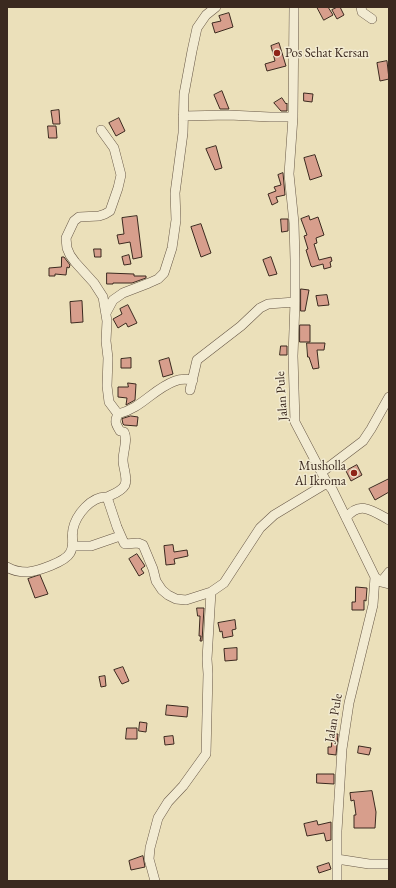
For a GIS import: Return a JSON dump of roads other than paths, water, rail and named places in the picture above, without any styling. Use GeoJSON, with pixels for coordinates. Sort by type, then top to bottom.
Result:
{"type":"FeatureCollection","features":[{"type":"Feature","properties":{"kind":"street"},"geometry":{"type":"LineString","coordinates":[[106,313],[113,300],[123,293],[158,279],[164,274],[172,248],[176,220],[175,193],[183,134],[184,94],[197,28],[206,15],[216,7]]}},
{"type":"Feature","properties":{"kind":"street","name":"Jalan Pule"},"geometry":{"type":"LineString","coordinates":[[294,7],[293,117],[289,174],[294,223],[295,302],[293,349],[295,422],[327,483],[332,488],[346,518],[382,581],[373,605],[349,703],[342,749],[337,881]]}},
{"type":"Feature","properties":{"kind":"street"},"geometry":{"type":"LineString","coordinates":[[361,7],[362,12],[372,19]]}},
{"type":"Feature","properties":{"kind":"street"},"geometry":{"type":"LineString","coordinates":[[184,116],[229,115],[293,117]]}},
{"type":"Feature","properties":{"kind":"street"},"geometry":{"type":"LineString","coordinates":[[101,130],[114,148],[120,175],[118,188],[110,211],[99,216],[80,217],[74,221],[66,238],[67,248],[70,255],[94,282],[103,297],[107,321],[107,386],[109,402],[118,414]]}},
{"type":"Feature","properties":{"kind":"street"},"geometry":{"type":"LineString","coordinates":[[190,390],[197,360],[241,326],[260,308],[268,304],[295,302]]}},
{"type":"Feature","properties":{"kind":"street"},"geometry":{"type":"LineString","coordinates":[[118,414],[136,408],[167,385],[176,381],[193,380]]}},
{"type":"Feature","properties":{"kind":"street"},"geometry":{"type":"LineString","coordinates":[[322,472],[362,441],[371,429],[389,397]]}},
{"type":"Feature","properties":{"kind":"street"},"geometry":{"type":"LineString","coordinates":[[7,568],[20,572],[34,570],[67,558],[73,546],[73,529],[81,514],[93,501],[119,491],[124,487],[126,482],[123,463],[125,437],[124,432],[120,431],[116,426],[115,422],[118,414]]}},
{"type":"Feature","properties":{"kind":"street"},"geometry":{"type":"LineString","coordinates":[[107,496],[120,536],[125,544],[138,543],[142,545],[153,569],[156,581],[162,590],[176,599],[186,600],[211,592],[224,583],[260,528],[274,515],[327,483]]}},
{"type":"Feature","properties":{"kind":"street"},"geometry":{"type":"LineString","coordinates":[[346,518],[357,508],[363,508],[389,520]]}},
{"type":"Feature","properties":{"kind":"street"},"geometry":{"type":"LineString","coordinates":[[73,546],[91,546],[120,536]]}},
{"type":"Feature","properties":{"kind":"street"},"geometry":{"type":"LineString","coordinates":[[382,581],[389,572]]}},
{"type":"Feature","properties":{"kind":"street"},"geometry":{"type":"LineString","coordinates":[[155,881],[149,859],[150,848],[158,818],[168,802],[183,786],[206,754],[208,674],[206,659],[211,592]]}},
{"type":"Feature","properties":{"kind":"street"},"geometry":{"type":"LineString","coordinates":[[337,859],[369,864],[389,864]]}},
{"type":"Feature","properties":{"kind":"place","name":"Pos Sehat Kersan"},"geometry":{"type":"Point","coordinates":[277,53]}},
{"type":"Feature","properties":{"kind":"place","name":"Musholla Al Ikroma"},"geometry":{"type":"Point","coordinates":[354,473]}}]}
